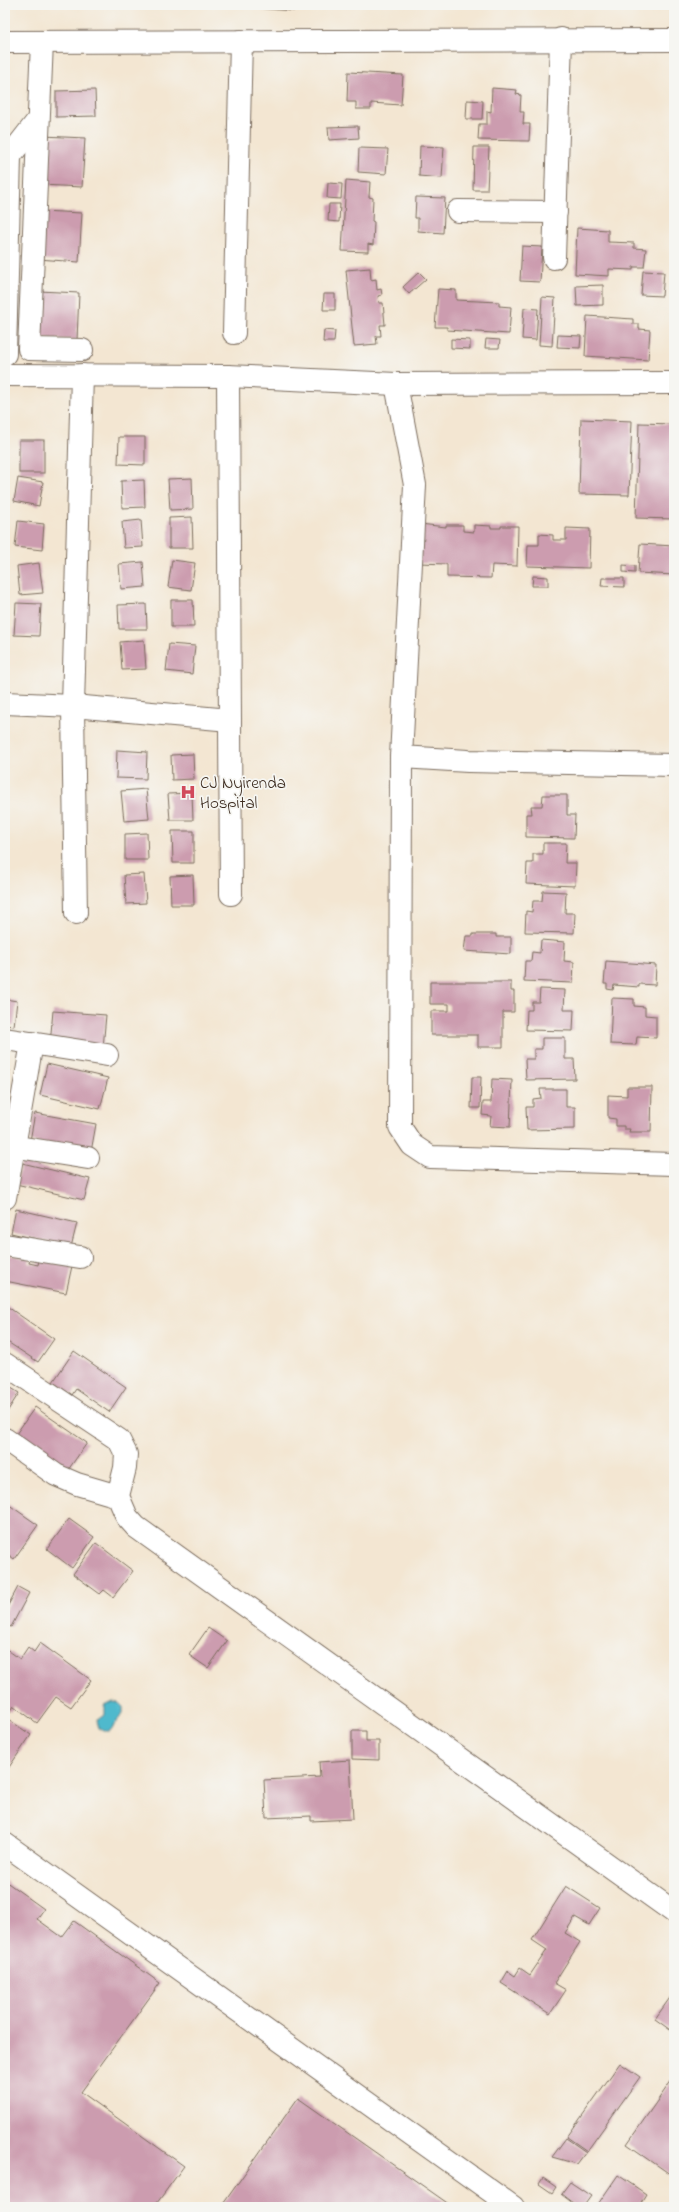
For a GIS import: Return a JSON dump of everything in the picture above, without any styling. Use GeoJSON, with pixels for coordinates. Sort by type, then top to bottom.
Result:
{"type":"FeatureCollection","features":[{"type":"Feature","properties":{"kind":"street"},"geometry":{"type":"LineString","coordinates":[[5,42],[561,39],[674,40]]}},
{"type":"Feature","properties":{"kind":"street"},"geometry":{"type":"LineString","coordinates":[[554,258],[561,39]]}},
{"type":"Feature","properties":{"kind":"street"},"geometry":{"type":"LineString","coordinates":[[234,333],[241,41]]}},
{"type":"Feature","properties":{"kind":"street"},"geometry":{"type":"LineString","coordinates":[[42,42],[29,349],[82,350]]}},
{"type":"Feature","properties":{"kind":"street"},"geometry":{"type":"LineString","coordinates":[[5,354],[10,156],[38,120]]}},
{"type":"Feature","properties":{"kind":"street"},"geometry":{"type":"LineString","coordinates":[[458,211],[556,212]]}},
{"type":"Feature","properties":{"kind":"street"},"geometry":{"type":"LineString","coordinates":[[5,375],[228,376],[396,384],[674,383]]}},
{"type":"Feature","properties":{"kind":"street"},"geometry":{"type":"LineString","coordinates":[[76,913],[74,706],[82,375]]}},
{"type":"Feature","properties":{"kind":"street"},"geometry":{"type":"LineString","coordinates":[[228,376],[231,894]]}},
{"type":"Feature","properties":{"kind":"street"},"geometry":{"type":"LineString","coordinates":[[396,384],[415,485],[401,757],[400,1127],[412,1145],[430,1157],[674,1164]]}},
{"type":"Feature","properties":{"kind":"street"},"geometry":{"type":"LineString","coordinates":[[5,703],[74,706],[230,720]]}},
{"type":"Feature","properties":{"kind":"street"},"geometry":{"type":"LineString","coordinates":[[401,757],[468,761],[674,765]]}},
{"type":"Feature","properties":{"kind":"street"},"geometry":{"type":"LineString","coordinates":[[5,1039],[107,1055]]}},
{"type":"Feature","properties":{"kind":"street"},"geometry":{"type":"LineString","coordinates":[[5,1198],[10,1146],[32,1044]]}},
{"type":"Feature","properties":{"kind":"street"},"geometry":{"type":"LineString","coordinates":[[10,1146],[88,1158]]}},
{"type":"Feature","properties":{"kind":"street"},"geometry":{"type":"LineString","coordinates":[[5,1245],[80,1257]]}},
{"type":"Feature","properties":{"kind":"street"},"geometry":{"type":"LineString","coordinates":[[5,1364],[119,1440],[126,1454],[125,1468],[118,1496],[127,1516],[136,1527],[674,1912]]}},
{"type":"Feature","properties":{"kind":"street"},"geometry":{"type":"LineString","coordinates":[[5,1439],[56,1475],[77,1484],[118,1496]]}},
{"type":"Feature","properties":{"kind":"street"},"geometry":{"type":"LineString","coordinates":[[5,1844],[513,2207]]}},
{"type":"Feature","properties":{"kind":"water"},"geometry":{"type":"Polygon","coordinates":[[[113,1702],[119,1703],[123,1707],[123,1713],[110,1731],[104,1731],[99,1728],[97,1721],[105,1715],[105,1706],[113,1702]]]}},
{"type":"Feature","properties":{"kind":"building"},"geometry":{"type":"Polygon","coordinates":[[[215,5],[294,5],[294,11],[215,5]]]}},
{"type":"Feature","properties":{"kind":"building"},"geometry":{"type":"Polygon","coordinates":[[[348,72],[403,75],[401,105],[371,103],[371,109],[356,109],[356,102],[347,102],[348,72]]]}},
{"type":"Feature","properties":{"kind":"building"},"geometry":{"type":"Polygon","coordinates":[[[492,88],[517,90],[516,94],[521,95],[520,112],[524,112],[523,124],[530,124],[529,141],[478,140],[479,124],[487,124],[487,111],[491,112],[492,88]]]}},
{"type":"Feature","properties":{"kind":"building"},"geometry":{"type":"Polygon","coordinates":[[[95,90],[96,116],[56,117],[56,91],[95,90]]]}},
{"type":"Feature","properties":{"kind":"building"},"geometry":{"type":"Polygon","coordinates":[[[467,100],[483,101],[482,119],[466,119],[467,100]]]}},
{"type":"Feature","properties":{"kind":"building"},"geometry":{"type":"Polygon","coordinates":[[[358,126],[359,138],[329,140],[328,127],[358,126]]]}},
{"type":"Feature","properties":{"kind":"building"},"geometry":{"type":"Polygon","coordinates":[[[43,136],[85,138],[82,187],[41,185],[43,136]]]}},
{"type":"Feature","properties":{"kind":"building"},"geometry":{"type":"Polygon","coordinates":[[[420,146],[444,147],[442,178],[419,176],[420,146]]]}},
{"type":"Feature","properties":{"kind":"building"},"geometry":{"type":"Polygon","coordinates":[[[474,147],[489,147],[487,190],[473,190],[474,147]]]}},
{"type":"Feature","properties":{"kind":"building"},"geometry":{"type":"Polygon","coordinates":[[[359,148],[388,149],[386,174],[358,172],[359,148]]]}},
{"type":"Feature","properties":{"kind":"building"},"geometry":{"type":"Polygon","coordinates":[[[346,180],[370,182],[369,197],[373,198],[372,221],[374,222],[373,245],[368,244],[368,252],[342,251],[346,180]]]}},
{"type":"Feature","properties":{"kind":"building"},"geometry":{"type":"Polygon","coordinates":[[[328,183],[342,184],[341,199],[327,198],[328,183]]]}},
{"type":"Feature","properties":{"kind":"building"},"geometry":{"type":"Polygon","coordinates":[[[416,197],[445,198],[443,233],[418,231],[418,218],[415,218],[416,197]]]}},
{"type":"Feature","properties":{"kind":"building"},"geometry":{"type":"Polygon","coordinates":[[[329,204],[340,204],[339,222],[328,221],[329,204]]]}},
{"type":"Feature","properties":{"kind":"building"},"geometry":{"type":"Polygon","coordinates":[[[41,211],[82,213],[79,262],[38,259],[41,211]]]}},
{"type":"Feature","properties":{"kind":"building"},"geometry":{"type":"Polygon","coordinates":[[[577,228],[608,230],[608,242],[634,243],[634,248],[646,249],[644,267],[633,267],[633,270],[609,269],[609,276],[575,274],[577,228]]]}},
{"type":"Feature","properties":{"kind":"building"},"geometry":{"type":"Polygon","coordinates":[[[522,246],[542,247],[540,282],[520,281],[522,246]]]}},
{"type":"Feature","properties":{"kind":"building"},"geometry":{"type":"Polygon","coordinates":[[[370,268],[371,280],[376,279],[377,290],[381,289],[382,295],[378,296],[379,303],[383,303],[385,325],[380,325],[381,336],[376,336],[377,344],[354,346],[346,270],[370,268]]]}},
{"type":"Feature","properties":{"kind":"building"},"geometry":{"type":"Polygon","coordinates":[[[643,271],[664,272],[662,296],[641,295],[643,271]]]}},
{"type":"Feature","properties":{"kind":"building"},"geometry":{"type":"Polygon","coordinates":[[[419,272],[426,279],[409,294],[403,287],[419,272]]]}},
{"type":"Feature","properties":{"kind":"building"},"geometry":{"type":"Polygon","coordinates":[[[603,285],[603,305],[577,306],[576,286],[603,285]]]}},
{"type":"Feature","properties":{"kind":"building"},"geometry":{"type":"Polygon","coordinates":[[[438,289],[456,290],[456,300],[499,302],[499,306],[511,307],[509,334],[447,330],[447,327],[435,327],[438,289]]]}},
{"type":"Feature","properties":{"kind":"building"},"geometry":{"type":"Polygon","coordinates":[[[39,291],[79,293],[77,340],[36,338],[39,291]]]}},
{"type":"Feature","properties":{"kind":"building"},"geometry":{"type":"Polygon","coordinates":[[[324,294],[335,294],[335,310],[323,310],[324,294]]]}},
{"type":"Feature","properties":{"kind":"building"},"geometry":{"type":"Polygon","coordinates":[[[542,297],[555,298],[552,346],[539,345],[542,297]]]}},
{"type":"Feature","properties":{"kind":"building"},"geometry":{"type":"Polygon","coordinates":[[[524,308],[538,309],[536,340],[522,339],[524,308]]]}},
{"type":"Feature","properties":{"kind":"building"},"geometry":{"type":"Polygon","coordinates":[[[587,316],[633,319],[633,324],[639,324],[639,329],[650,330],[648,360],[585,356],[587,316]]]}},
{"type":"Feature","properties":{"kind":"building"},"geometry":{"type":"Polygon","coordinates":[[[324,330],[335,331],[334,342],[323,342],[324,330]]]}},
{"type":"Feature","properties":{"kind":"building"},"geometry":{"type":"Polygon","coordinates":[[[558,335],[581,336],[580,348],[557,347],[558,335]]]}},
{"type":"Feature","properties":{"kind":"building"},"geometry":{"type":"Polygon","coordinates":[[[451,339],[470,340],[470,349],[451,348],[451,339]]]}},
{"type":"Feature","properties":{"kind":"building"},"geometry":{"type":"Polygon","coordinates":[[[486,339],[500,340],[499,348],[485,348],[486,339]]]}},
{"type":"Feature","properties":{"kind":"building"},"geometry":{"type":"Polygon","coordinates":[[[581,419],[632,421],[629,495],[579,494],[581,419]]]}},
{"type":"Feature","properties":{"kind":"building"},"geometry":{"type":"Polygon","coordinates":[[[639,423],[674,424],[674,519],[636,518],[639,423]]]}},
{"type":"Feature","properties":{"kind":"building"},"geometry":{"type":"Polygon","coordinates":[[[119,437],[145,437],[145,465],[118,464],[119,437]]]}},
{"type":"Feature","properties":{"kind":"building"},"geometry":{"type":"Polygon","coordinates":[[[19,440],[44,440],[44,473],[19,473],[19,440]]]}},
{"type":"Feature","properties":{"kind":"building"},"geometry":{"type":"Polygon","coordinates":[[[18,478],[43,482],[39,506],[14,501],[18,478]]]}},
{"type":"Feature","properties":{"kind":"building"},"geometry":{"type":"Polygon","coordinates":[[[192,478],[193,509],[170,510],[168,479],[192,478]]]}},
{"type":"Feature","properties":{"kind":"building"},"geometry":{"type":"Polygon","coordinates":[[[144,480],[145,507],[122,508],[121,481],[144,480]]]}},
{"type":"Feature","properties":{"kind":"building"},"geometry":{"type":"Polygon","coordinates":[[[192,517],[193,548],[169,548],[169,518],[192,517]]]}},
{"type":"Feature","properties":{"kind":"building"},"geometry":{"type":"Polygon","coordinates":[[[141,520],[143,547],[124,548],[122,522],[141,520]]]}},
{"type":"Feature","properties":{"kind":"building"},"geometry":{"type":"Polygon","coordinates":[[[18,521],[44,524],[42,550],[15,547],[18,521]]]}},
{"type":"Feature","properties":{"kind":"building"},"geometry":{"type":"Polygon","coordinates":[[[420,524],[446,527],[446,525],[463,525],[463,531],[474,532],[474,525],[491,526],[491,528],[501,528],[501,526],[518,526],[517,566],[492,565],[491,578],[447,577],[447,564],[419,563],[420,524]]]}},
{"type":"Feature","properties":{"kind":"building"},"geometry":{"type":"Polygon","coordinates":[[[566,528],[590,529],[589,568],[527,566],[528,545],[539,545],[539,534],[553,535],[553,540],[566,540],[566,528]]]}},
{"type":"Feature","properties":{"kind":"building"},"geometry":{"type":"Polygon","coordinates":[[[640,544],[674,546],[674,575],[638,573],[640,544]]]}},
{"type":"Feature","properties":{"kind":"building"},"geometry":{"type":"Polygon","coordinates":[[[172,560],[195,563],[191,590],[168,587],[172,560]]]}},
{"type":"Feature","properties":{"kind":"building"},"geometry":{"type":"Polygon","coordinates":[[[143,562],[145,587],[121,589],[119,564],[143,562]]]}},
{"type":"Feature","properties":{"kind":"building"},"geometry":{"type":"Polygon","coordinates":[[[39,563],[43,593],[20,595],[17,566],[39,563]]]}},
{"type":"Feature","properties":{"kind":"building"},"geometry":{"type":"Polygon","coordinates":[[[623,565],[635,566],[635,573],[623,572],[623,565]]]}},
{"type":"Feature","properties":{"kind":"building"},"geometry":{"type":"Polygon","coordinates":[[[533,576],[548,577],[548,586],[532,586],[533,576]]]}},
{"type":"Feature","properties":{"kind":"building"},"geometry":{"type":"Polygon","coordinates":[[[602,578],[624,578],[624,587],[601,586],[602,578]]]}},
{"type":"Feature","properties":{"kind":"building"},"geometry":{"type":"Polygon","coordinates":[[[171,600],[193,600],[194,627],[171,627],[171,600]]]}},
{"type":"Feature","properties":{"kind":"building"},"geometry":{"type":"Polygon","coordinates":[[[16,603],[41,604],[39,636],[14,635],[16,603]]]}},
{"type":"Feature","properties":{"kind":"building"},"geometry":{"type":"Polygon","coordinates":[[[146,604],[147,629],[119,629],[118,605],[146,604]]]}},
{"type":"Feature","properties":{"kind":"building"},"geometry":{"type":"Polygon","coordinates":[[[144,640],[146,669],[122,670],[120,642],[144,640]]]}},
{"type":"Feature","properties":{"kind":"building"},"geometry":{"type":"Polygon","coordinates":[[[169,644],[195,646],[192,674],[166,671],[169,644]]]}},
{"type":"Feature","properties":{"kind":"building"},"geometry":{"type":"Polygon","coordinates":[[[117,750],[147,752],[146,779],[116,778],[117,750]]]}},
{"type":"Feature","properties":{"kind":"building"},"geometry":{"type":"Polygon","coordinates":[[[193,754],[194,779],[172,780],[171,755],[193,754]]]}},
{"type":"Feature","properties":{"kind":"building"},"geometry":{"type":"Polygon","coordinates":[[[146,789],[149,819],[124,821],[121,791],[146,789]]]}},
{"type":"Feature","properties":{"kind":"building"},"geometry":{"type":"Polygon","coordinates":[[[192,793],[193,820],[170,820],[168,794],[192,793]]]}},
{"type":"Feature","properties":{"kind":"building"},"geometry":{"type":"Polygon","coordinates":[[[543,795],[567,795],[567,815],[575,815],[574,838],[526,837],[526,814],[532,814],[531,806],[542,806],[543,795]]]}},
{"type":"Feature","properties":{"kind":"building"},"geometry":{"type":"Polygon","coordinates":[[[172,831],[194,831],[194,863],[173,863],[172,831]]]}},
{"type":"Feature","properties":{"kind":"building"},"geometry":{"type":"Polygon","coordinates":[[[147,833],[148,860],[125,860],[125,834],[147,833]]]}},
{"type":"Feature","properties":{"kind":"building"},"geometry":{"type":"Polygon","coordinates":[[[543,843],[566,843],[565,863],[576,863],[575,886],[526,884],[527,863],[533,863],[533,854],[543,854],[543,843]]]}},
{"type":"Feature","properties":{"kind":"building"},"geometry":{"type":"Polygon","coordinates":[[[144,874],[146,903],[126,904],[124,875],[144,874]]]}},
{"type":"Feature","properties":{"kind":"building"},"geometry":{"type":"Polygon","coordinates":[[[193,875],[194,905],[171,905],[170,876],[193,875]]]}},
{"type":"Feature","properties":{"kind":"building"},"geometry":{"type":"Polygon","coordinates":[[[543,891],[566,892],[565,913],[575,913],[574,933],[525,932],[526,911],[532,912],[533,901],[542,901],[543,891]]]}},
{"type":"Feature","properties":{"kind":"building"},"geometry":{"type":"Polygon","coordinates":[[[473,934],[496,934],[496,937],[511,937],[511,954],[464,951],[466,936],[473,936],[473,934]]]}},
{"type":"Feature","properties":{"kind":"building"},"geometry":{"type":"Polygon","coordinates":[[[541,940],[565,942],[564,961],[574,962],[573,983],[524,981],[525,961],[531,961],[532,952],[540,953],[541,940]]]}},
{"type":"Feature","properties":{"kind":"building"},"geometry":{"type":"Polygon","coordinates":[[[606,961],[656,965],[655,985],[639,984],[639,987],[614,985],[613,990],[607,989],[607,984],[604,984],[606,961]]]}},
{"type":"Feature","properties":{"kind":"building"},"geometry":{"type":"Polygon","coordinates":[[[430,982],[511,982],[511,991],[514,991],[514,1012],[503,1012],[503,1047],[478,1047],[478,1035],[431,1035],[431,1011],[449,1011],[449,1004],[430,1004],[430,982]]]}},
{"type":"Feature","properties":{"kind":"building"},"geometry":{"type":"Polygon","coordinates":[[[540,989],[565,990],[564,1010],[574,1010],[573,1031],[526,1030],[527,1010],[532,1010],[532,1002],[539,1002],[540,989]]]}},
{"type":"Feature","properties":{"kind":"building"},"geometry":{"type":"Polygon","coordinates":[[[612,998],[634,999],[634,1006],[645,1007],[645,1015],[656,1016],[656,1038],[637,1037],[636,1045],[610,1044],[612,998]]]}},
{"type":"Feature","properties":{"kind":"building"},"geometry":{"type":"Polygon","coordinates":[[[5,999],[17,1001],[14,1026],[5,1025],[5,999]]]}},
{"type":"Feature","properties":{"kind":"building"},"geometry":{"type":"Polygon","coordinates":[[[53,1011],[106,1015],[103,1048],[50,1044],[53,1011]]]}},
{"type":"Feature","properties":{"kind":"building"},"geometry":{"type":"Polygon","coordinates":[[[542,1038],[565,1038],[565,1059],[574,1059],[575,1079],[526,1080],[525,1059],[534,1059],[534,1049],[542,1049],[542,1038]]]}},
{"type":"Feature","properties":{"kind":"building"},"geometry":{"type":"Polygon","coordinates":[[[47,1064],[108,1078],[100,1109],[40,1095],[47,1064]]]}},
{"type":"Feature","properties":{"kind":"building"},"geometry":{"type":"Polygon","coordinates":[[[5,1069],[10,1070],[5,1086],[5,1069]]]}},
{"type":"Feature","properties":{"kind":"building"},"geometry":{"type":"Polygon","coordinates":[[[472,1077],[481,1077],[480,1108],[471,1108],[472,1077]]]}},
{"type":"Feature","properties":{"kind":"building"},"geometry":{"type":"Polygon","coordinates":[[[492,1079],[512,1080],[510,1127],[490,1126],[491,1116],[482,1115],[483,1102],[491,1102],[492,1079]]]}},
{"type":"Feature","properties":{"kind":"building"},"geometry":{"type":"Polygon","coordinates":[[[627,1087],[652,1087],[651,1132],[629,1132],[630,1129],[624,1129],[624,1126],[616,1126],[616,1119],[608,1118],[608,1095],[627,1096],[627,1087]]]}},
{"type":"Feature","properties":{"kind":"building"},"geometry":{"type":"Polygon","coordinates":[[[540,1089],[566,1089],[566,1107],[575,1107],[575,1129],[527,1130],[526,1107],[533,1107],[533,1099],[541,1098],[540,1089]]]}},
{"type":"Feature","properties":{"kind":"building"},"geometry":{"type":"Polygon","coordinates":[[[35,1113],[96,1124],[91,1152],[30,1141],[35,1113]]]}},
{"type":"Feature","properties":{"kind":"building"},"geometry":{"type":"Polygon","coordinates":[[[22,1163],[90,1179],[84,1200],[16,1184],[22,1163]]]}},
{"type":"Feature","properties":{"kind":"building"},"geometry":{"type":"Polygon","coordinates":[[[16,1209],[77,1223],[71,1247],[11,1233],[16,1209]]]}},
{"type":"Feature","properties":{"kind":"building"},"geometry":{"type":"Polygon","coordinates":[[[5,1254],[30,1259],[29,1263],[38,1265],[39,1260],[72,1266],[66,1293],[5,1281],[5,1254]]]}},
{"type":"Feature","properties":{"kind":"building"},"geometry":{"type":"Polygon","coordinates":[[[5,1305],[54,1339],[38,1362],[6,1341],[5,1343],[5,1305]]]}},
{"type":"Feature","properties":{"kind":"building"},"geometry":{"type":"Polygon","coordinates":[[[74,1351],[126,1387],[109,1412],[76,1389],[72,1395],[53,1382],[74,1351]]]}},
{"type":"Feature","properties":{"kind":"building"},"geometry":{"type":"Polygon","coordinates":[[[5,1384],[19,1393],[5,1415],[5,1384]]]}},
{"type":"Feature","properties":{"kind":"building"},"geometry":{"type":"Polygon","coordinates":[[[35,1407],[87,1443],[68,1470],[16,1434],[35,1407]]]}},
{"type":"Feature","properties":{"kind":"building"},"geometry":{"type":"Polygon","coordinates":[[[5,1502],[38,1525],[14,1559],[5,1552],[5,1502]]]}},
{"type":"Feature","properties":{"kind":"building"},"geometry":{"type":"Polygon","coordinates":[[[69,1519],[94,1537],[72,1568],[47,1549],[69,1519]]]}},
{"type":"Feature","properties":{"kind":"building"},"geometry":{"type":"Polygon","coordinates":[[[96,1543],[133,1571],[113,1597],[104,1590],[100,1594],[73,1574],[96,1543]]]}},
{"type":"Feature","properties":{"kind":"building"},"geometry":{"type":"Polygon","coordinates":[[[18,1587],[29,1593],[11,1627],[5,1624],[5,1611],[18,1587]]]}},
{"type":"Feature","properties":{"kind":"building"},"geometry":{"type":"Polygon","coordinates":[[[208,1628],[227,1641],[208,1668],[189,1655],[208,1628]]]}},
{"type":"Feature","properties":{"kind":"building"},"geometry":{"type":"Polygon","coordinates":[[[40,1643],[91,1680],[71,1707],[56,1697],[37,1723],[14,1706],[10,1712],[5,1708],[5,1648],[20,1659],[28,1647],[34,1652],[40,1643]]]}},
{"type":"Feature","properties":{"kind":"building"},"geometry":{"type":"Polygon","coordinates":[[[8,1719],[31,1735],[5,1773],[5,1723],[8,1719]]]}},
{"type":"Feature","properties":{"kind":"building"},"geometry":{"type":"Polygon","coordinates":[[[352,1731],[366,1731],[366,1741],[379,1741],[379,1760],[352,1759],[352,1731]]]}},
{"type":"Feature","properties":{"kind":"building"},"geometry":{"type":"Polygon","coordinates":[[[350,1760],[353,1819],[311,1821],[311,1816],[266,1818],[264,1780],[320,1777],[319,1762],[350,1760]]]}},
{"type":"Feature","properties":{"kind":"building"},"geometry":{"type":"Polygon","coordinates":[[[5,1881],[44,1909],[37,1919],[62,1937],[74,1921],[160,1983],[81,2092],[184,2166],[154,2207],[5,2207],[5,1881]]]}},
{"type":"Feature","properties":{"kind":"building"},"geometry":{"type":"Polygon","coordinates":[[[566,1886],[600,1908],[589,1925],[575,1917],[565,1933],[580,1942],[554,1983],[566,1990],[550,2014],[501,1983],[508,1971],[515,1976],[520,1968],[530,1975],[547,1950],[532,1940],[566,1886]]]}},
{"type":"Feature","properties":{"kind":"building"},"geometry":{"type":"Polygon","coordinates":[[[674,1992],[674,2031],[673,2032],[655,2019],[674,1992]]]}},
{"type":"Feature","properties":{"kind":"building"},"geometry":{"type":"Polygon","coordinates":[[[620,2063],[640,2077],[587,2151],[567,2137],[620,2063]]]}},
{"type":"Feature","properties":{"kind":"building"},"geometry":{"type":"Polygon","coordinates":[[[674,2077],[674,2177],[627,2144],[674,2077]]]}},
{"type":"Feature","properties":{"kind":"building"},"geometry":{"type":"Polygon","coordinates":[[[298,2098],[453,2207],[221,2207],[298,2098]]]}},
{"type":"Feature","properties":{"kind":"building"},"geometry":{"type":"Polygon","coordinates":[[[566,2138],[586,2152],[577,2164],[552,2157],[566,2138]]]}},
{"type":"Feature","properties":{"kind":"building"},"geometry":{"type":"Polygon","coordinates":[[[618,2175],[646,2194],[638,2207],[596,2207],[618,2175]]]}},
{"type":"Feature","properties":{"kind":"building"},"geometry":{"type":"Polygon","coordinates":[[[543,2178],[556,2187],[552,2193],[539,2184],[543,2178]]]}},
{"type":"Feature","properties":{"kind":"building"},"geometry":{"type":"Polygon","coordinates":[[[570,2182],[591,2196],[583,2207],[578,2207],[561,2194],[570,2182]]]}},
{"type":"Feature","properties":{"kind":"place","name":"CJ Nyirenda Hospital"},"geometry":{"type":"Point","coordinates":[188,792]}}]}
